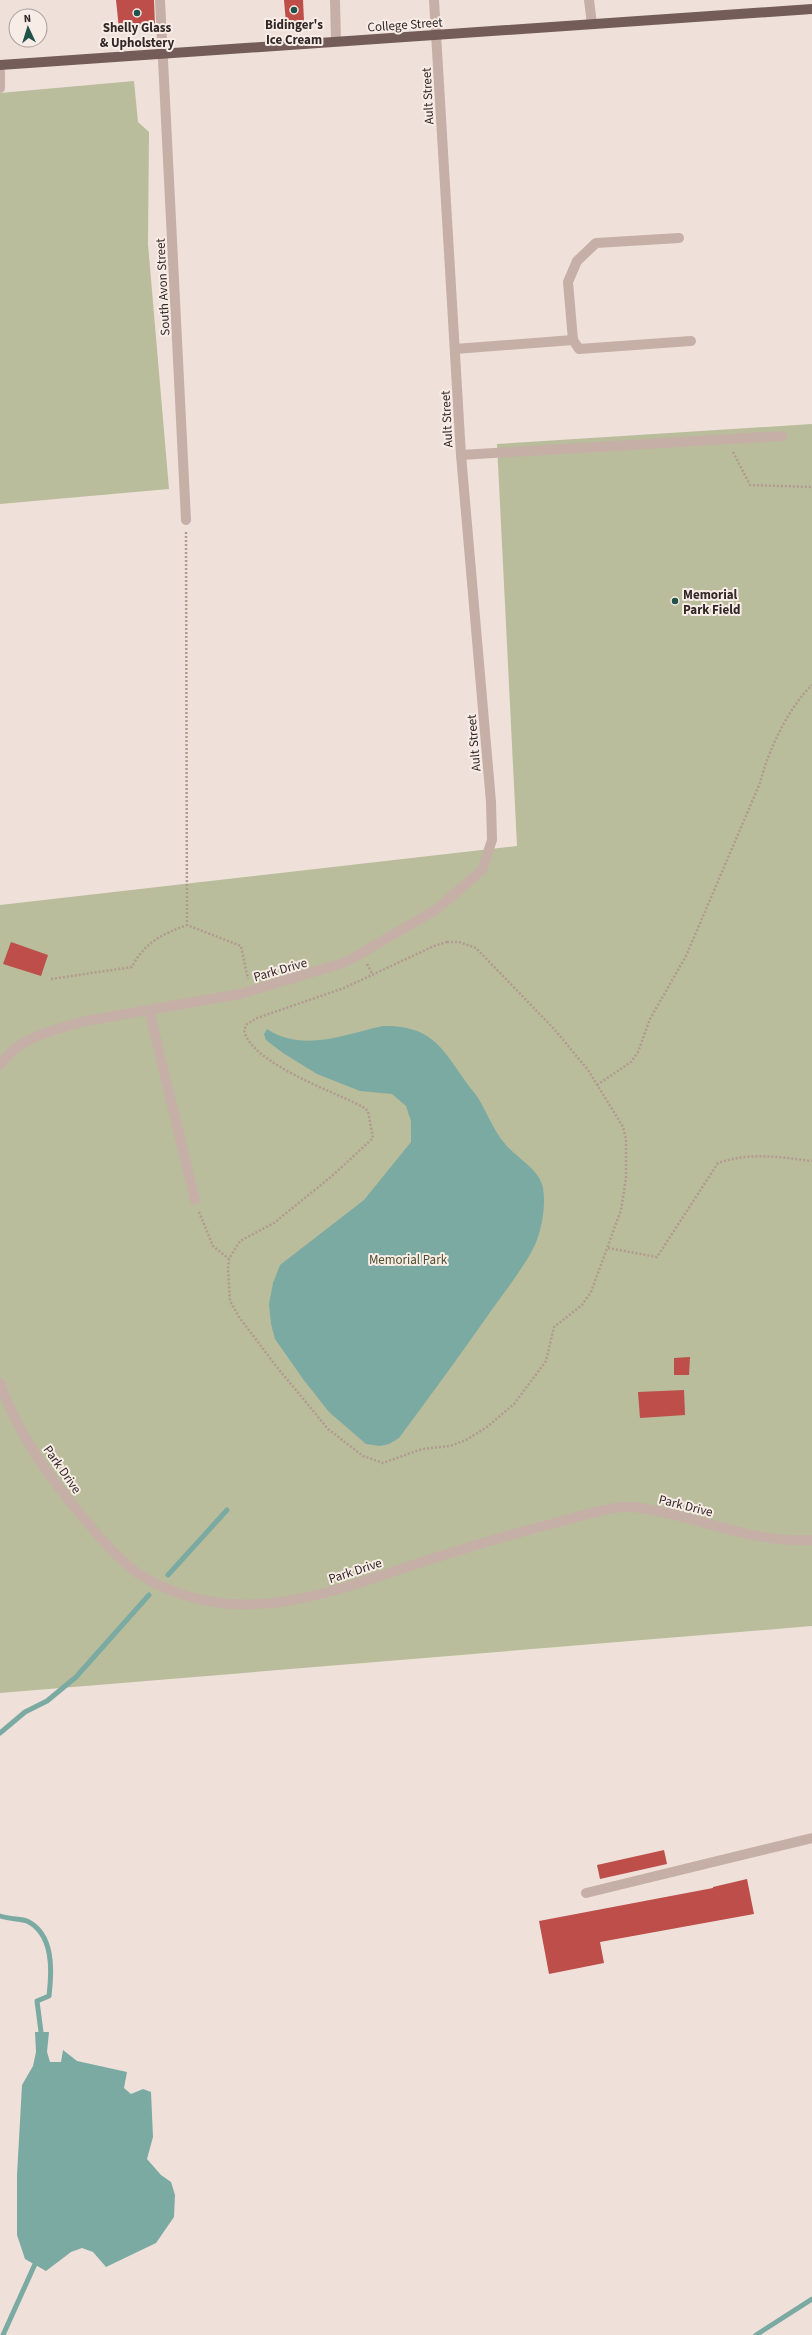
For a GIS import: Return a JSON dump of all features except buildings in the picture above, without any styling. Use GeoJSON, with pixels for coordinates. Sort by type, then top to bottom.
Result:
{"type":"FeatureCollection","features":[{"type":"Feature","properties":{"kind":"main road","name":"College Street"},"geometry":{"type":"LineString","coordinates":[[0,65],[812,9]]}},
{"type":"Feature","properties":{"kind":"street","name":"South Avon Street"},"geometry":{"type":"LineString","coordinates":[[160,0],[164,53],[186,520]]}},
{"type":"Feature","properties":{"kind":"street"},"geometry":{"type":"LineString","coordinates":[[335,0],[336,41]]}},
{"type":"Feature","properties":{"kind":"street","name":"Ault Street"},"geometry":{"type":"LineString","coordinates":[[434,0],[461,455],[491,802]]}},
{"type":"Feature","properties":{"kind":"street"},"geometry":{"type":"LineString","coordinates":[[589,0],[592,24]]}},
{"type":"Feature","properties":{"kind":"street"},"geometry":{"type":"LineString","coordinates":[[0,72],[0,88]]}},
{"type":"Feature","properties":{"kind":"street"},"geometry":{"type":"LineString","coordinates":[[679,238],[596,243],[586,252],[577,261],[568,282],[573,340],[579,349],[691,341]]}},
{"type":"Feature","properties":{"kind":"street"},"geometry":{"type":"LineString","coordinates":[[455,348],[573,340]]}},
{"type":"Feature","properties":{"kind":"street"},"geometry":{"type":"LineString","coordinates":[[461,455],[782,436]]}},
{"type":"Feature","properties":{"kind":"street","name":"Park Drive"},"geometry":{"type":"LineString","coordinates":[[0,1065],[26,1041],[51,1031],[85,1021],[251,991],[346,962],[437,909],[482,870],[492,840],[491,802]]}},
{"type":"Feature","properties":{"kind":"street"},"geometry":{"type":"LineString","coordinates":[[149,1010],[195,1200]]}},
{"type":"Feature","properties":{"kind":"street","name":"Park Drive"},"geometry":{"type":"LineString","coordinates":[[0,1383],[17,1421],[36,1456],[58,1487],[95,1531],[141,1576],[165,1589],[193,1599],[255,1605],[291,1602],[361,1583],[491,1539],[596,1512],[624,1507],[645,1508],[762,1537],[812,1540]]}},
{"type":"Feature","properties":{"kind":"street"},"geometry":{"type":"LineString","coordinates":[[586,1893],[812,1838]]}},
{"type":"Feature","properties":{"kind":"path"},"geometry":{"type":"LineString","coordinates":[[726,439],[750,485],[812,487]]}},
{"type":"Feature","properties":{"kind":"path"},"geometry":{"type":"LineString","coordinates":[[186,520],[187,925]]}},
{"type":"Feature","properties":{"kind":"path"},"geometry":{"type":"LineString","coordinates":[[597,1085],[631,1062],[638,1052],[650,1019],[686,956],[760,783],[766,759],[801,696],[812,685]]}},
{"type":"Feature","properties":{"kind":"path"},"geometry":{"type":"LineString","coordinates":[[51,979],[132,967],[140,952],[164,933],[187,925],[241,946],[251,991]]}},
{"type":"Feature","properties":{"kind":"path"},"geometry":{"type":"LineString","coordinates":[[447,942],[459,942],[476,948],[555,1030],[588,1070],[623,1127],[626,1139],[626,1178],[620,1210],[608,1248],[591,1292],[582,1304],[554,1327],[546,1361],[514,1404],[487,1427],[466,1440],[450,1446],[422,1448],[383,1463],[363,1456],[328,1429],[276,1366],[239,1317],[230,1301],[229,1259],[240,1241],[274,1223],[332,1176],[373,1138],[368,1111],[363,1107],[318,1088],[273,1062],[249,1042],[244,1030],[247,1024],[257,1018],[344,988],[434,946],[447,942]]}},
{"type":"Feature","properties":{"kind":"path"},"geometry":{"type":"LineString","coordinates":[[608,1248],[657,1257],[718,1163],[731,1158],[757,1155],[812,1161]]}},
{"type":"Feature","properties":{"kind":"path"},"geometry":{"type":"LineString","coordinates":[[195,1200],[213,1246],[229,1259]]}},
{"type":"Feature","properties":{"kind":"green space"},"geometry":{"type":"Polygon","coordinates":[[[134,81],[138,122],[149,132],[148,244],[169,489],[0,504],[0,93],[134,81]]]}},
{"type":"Feature","properties":{"kind":"green space","name":"Memorial Park"},"geometry":{"type":"Polygon","coordinates":[[[812,424],[812,1626],[0,1693],[0,905],[517,846],[497,444],[812,424]]]}},
{"type":"Feature","properties":{"kind":"water"},"geometry":{"type":"Polygon","coordinates":[[[383,1026],[401,1027],[416,1031],[428,1036],[437,1044],[478,1097],[501,1139],[538,1176],[543,1188],[544,1202],[543,1217],[535,1245],[520,1270],[399,1438],[389,1444],[380,1446],[366,1444],[329,1412],[303,1379],[275,1339],[271,1324],[269,1304],[273,1283],[280,1265],[364,1200],[411,1142],[411,1121],[406,1106],[392,1094],[360,1091],[317,1074],[283,1053],[266,1040],[264,1034],[267,1029],[281,1036],[295,1040],[310,1041],[339,1037],[383,1026]]]}},
{"type":"Feature","properties":{"kind":"water"},"geometry":{"type":"Polygon","coordinates":[[[35,2032],[49,2032],[47,2052],[50,2062],[61,2062],[63,2050],[77,2061],[127,2072],[124,2088],[131,2094],[143,2089],[151,2092],[153,2137],[147,2159],[161,2175],[171,2182],[175,2195],[174,2217],[156,2243],[106,2267],[93,2252],[82,2248],[71,2252],[46,2271],[25,2259],[17,2235],[17,2175],[22,2085],[33,2066],[36,2052],[35,2032]]]}},
{"type":"Feature","properties":{"kind":"waterway"},"geometry":{"type":"LineString","coordinates":[[168,1575],[227,1510]]}},
{"type":"Feature","properties":{"kind":"waterway"},"geometry":{"type":"LineString","coordinates":[[0,1733],[25,1712],[47,1701],[76,1677],[149,1595]]}},
{"type":"Feature","properties":{"kind":"waterway"},"geometry":{"type":"LineString","coordinates":[[0,1916],[27,1921],[36,1927],[47,1944],[51,1976],[49,1996],[37,2001],[41,2032]]}},
{"type":"Feature","properties":{"kind":"waterway"},"geometry":{"type":"LineString","coordinates":[[3,2335],[35,2264]]}},
{"type":"Feature","properties":{"kind":"waterway"},"geometry":{"type":"LineString","coordinates":[[756,2335],[812,2299]]}},
{"type":"Feature","properties":{"kind":"place","name":"Bidinger's Ice Cream"},"geometry":{"type":"Point","coordinates":[294,10]}},
{"type":"Feature","properties":{"kind":"place","name":"Shelly Glass & Upholstery"},"geometry":{"type":"Point","coordinates":[137,13]}},
{"type":"Feature","properties":{"kind":"place","name":"Memorial Park Field"},"geometry":{"type":"Point","coordinates":[675,601]}}]}
